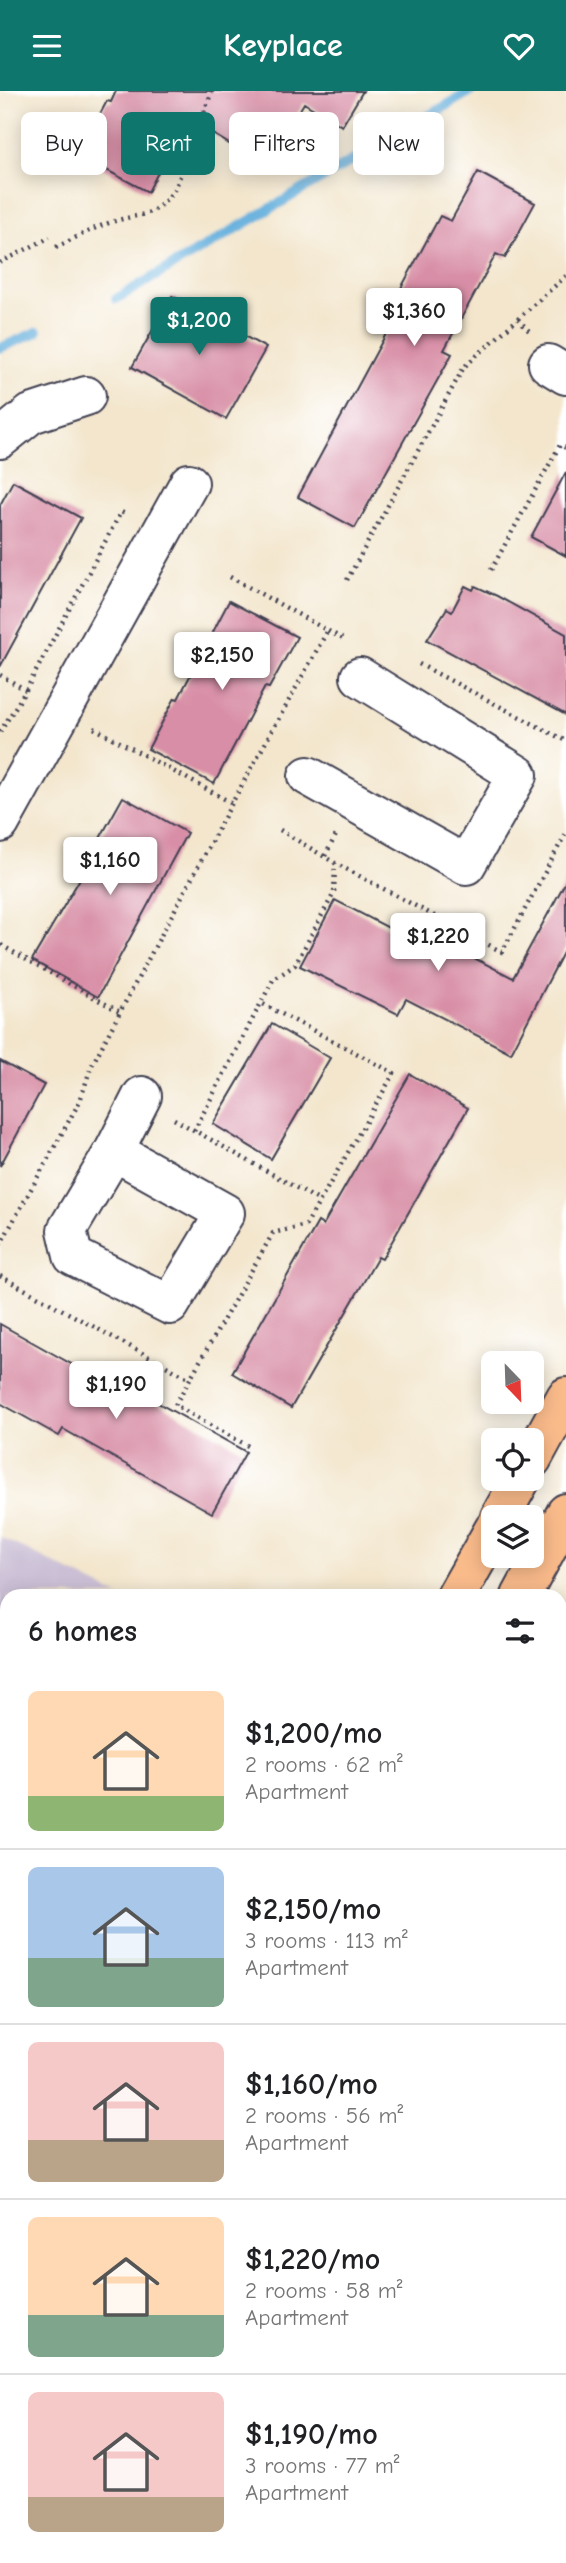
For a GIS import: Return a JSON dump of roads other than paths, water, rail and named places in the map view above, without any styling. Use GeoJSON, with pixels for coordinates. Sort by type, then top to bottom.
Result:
{"type":"FeatureCollection","features":[{"type":"Feature","properties":{"kind":"main road"},"geometry":{"type":"LineString","coordinates":[[544,1437],[566,1397]]}},
{"type":"Feature","properties":{"kind":"main road"},"geometry":{"type":"LineString","coordinates":[[525,1589],[566,1513]]}},
{"type":"Feature","properties":{"kind":"main road"},"geometry":{"type":"LineString","coordinates":[[460,1589],[481,1552]]}},
{"type":"Feature","properties":{"kind":"lane"},"geometry":{"type":"LineString","coordinates":[[0,439],[31,414],[86,396]]}},
{"type":"Feature","properties":{"kind":"lane"},"geometry":{"type":"LineString","coordinates":[[0,823],[190,482]]}},
{"type":"Feature","properties":{"kind":"lane"},"geometry":{"type":"LineString","coordinates":[[307,776],[466,866],[518,775],[360,677]]}},
{"type":"Feature","properties":{"kind":"lane"},"geometry":{"type":"LineString","coordinates":[[114,1151],[152,1105]]}},
{"type":"Feature","properties":{"kind":"waterway"},"geometry":{"type":"LineString","coordinates":[[116,299],[471,91]]}},
{"type":"Feature","properties":{"kind":"waterway"},"geometry":{"type":"LineString","coordinates":[[0,348],[37,332]]}}]}
